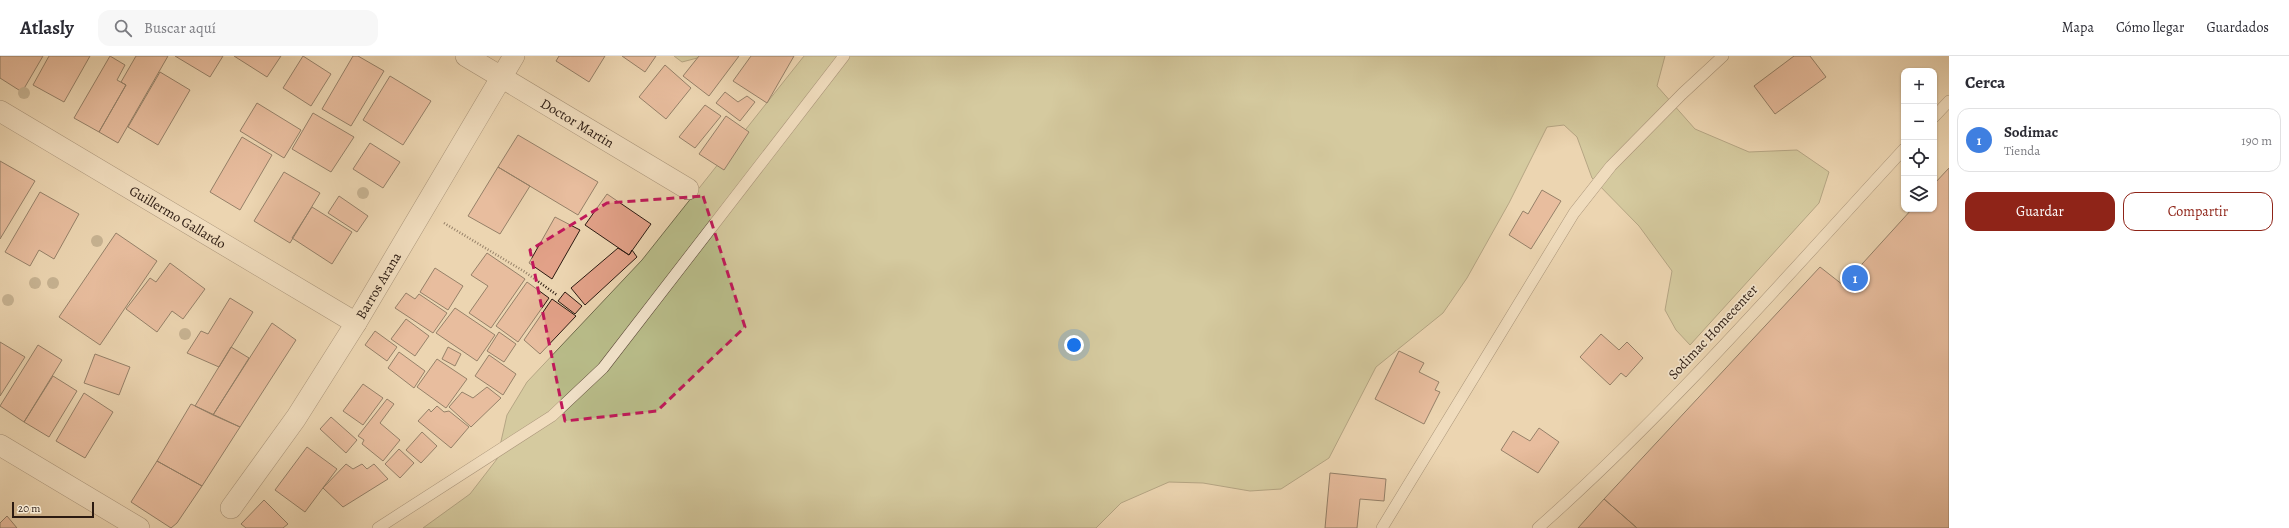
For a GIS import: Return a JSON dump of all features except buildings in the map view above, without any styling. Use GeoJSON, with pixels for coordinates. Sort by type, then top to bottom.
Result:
{"type":"FeatureCollection","features":[{"type":"Feature","properties":{"kind":"street","name":"Doctor Martin"},"geometry":{"type":"LineString","coordinates":[[466,56],[688,189]]}},
{"type":"Feature","properties":{"kind":"street","name":"Barros Arana"},"geometry":{"type":"LineString","coordinates":[[231,508],[296,418],[356,323],[514,56]]}},
{"type":"Feature","properties":{"kind":"street","name":"Guillermo Gallardo"},"geometry":{"type":"LineString","coordinates":[[0,111],[356,323]]}},
{"type":"Feature","properties":{"kind":"street"},"geometry":{"type":"LineString","coordinates":[[0,445],[139,528]]}},
{"type":"Feature","properties":{"kind":"lane"},"geometry":{"type":"LineString","coordinates":[[378,528],[552,416],[602,368],[844,56]]}},
{"type":"Feature","properties":{"kind":"lane"},"geometry":{"type":"LineString","coordinates":[[1382,528],[1574,214],[1611,166],[1682,94],[1723,56]]}},
{"type":"Feature","properties":{"kind":"lane"},"geometry":{"type":"LineString","coordinates":[[1937,114],[1949,101]]}},
{"type":"Feature","properties":{"kind":"lane","name":"Sodimac Homecenter"},"geometry":{"type":"LineString","coordinates":[[1538,528],[1579,492],[1715,354],[1901,152]]}},
{"type":"Feature","properties":{"kind":"path"},"geometry":{"type":"LineString","coordinates":[[443,222],[526,272],[557,295]]}},
{"type":"Feature","properties":{"kind":"highlighted area"},"geometry":{"type":"Polygon","coordinates":[[[703,196],[745,327],[657,411],[565,421],[530,250],[607,203],[703,196]]]}},
{"type":"Feature","properties":{"kind":"green space"},"geometry":{"type":"Polygon","coordinates":[[[674,56],[705,56],[682,62],[674,56]]]}},
{"type":"Feature","properties":{"kind":"green space"},"geometry":{"type":"Polygon","coordinates":[[[804,56],[1665,56],[1657,86],[1695,129],[1749,152],[1797,150],[1829,172],[1819,203],[1690,345],[1676,330],[1665,310],[1672,271],[1639,226],[1592,178],[1577,137],[1564,125],[1547,127],[1509,203],[1467,278],[1443,313],[1376,367],[1329,458],[1281,489],[1250,491],[1203,483],[1169,482],[1121,503],[1096,528],[423,528],[470,494],[497,459],[507,415],[527,382],[642,260],[804,56]]]}},
{"type":"Feature","properties":{"kind":"place","name":"Sodimac"},"geometry":{"type":"Point","coordinates":[1855,278]}}]}
